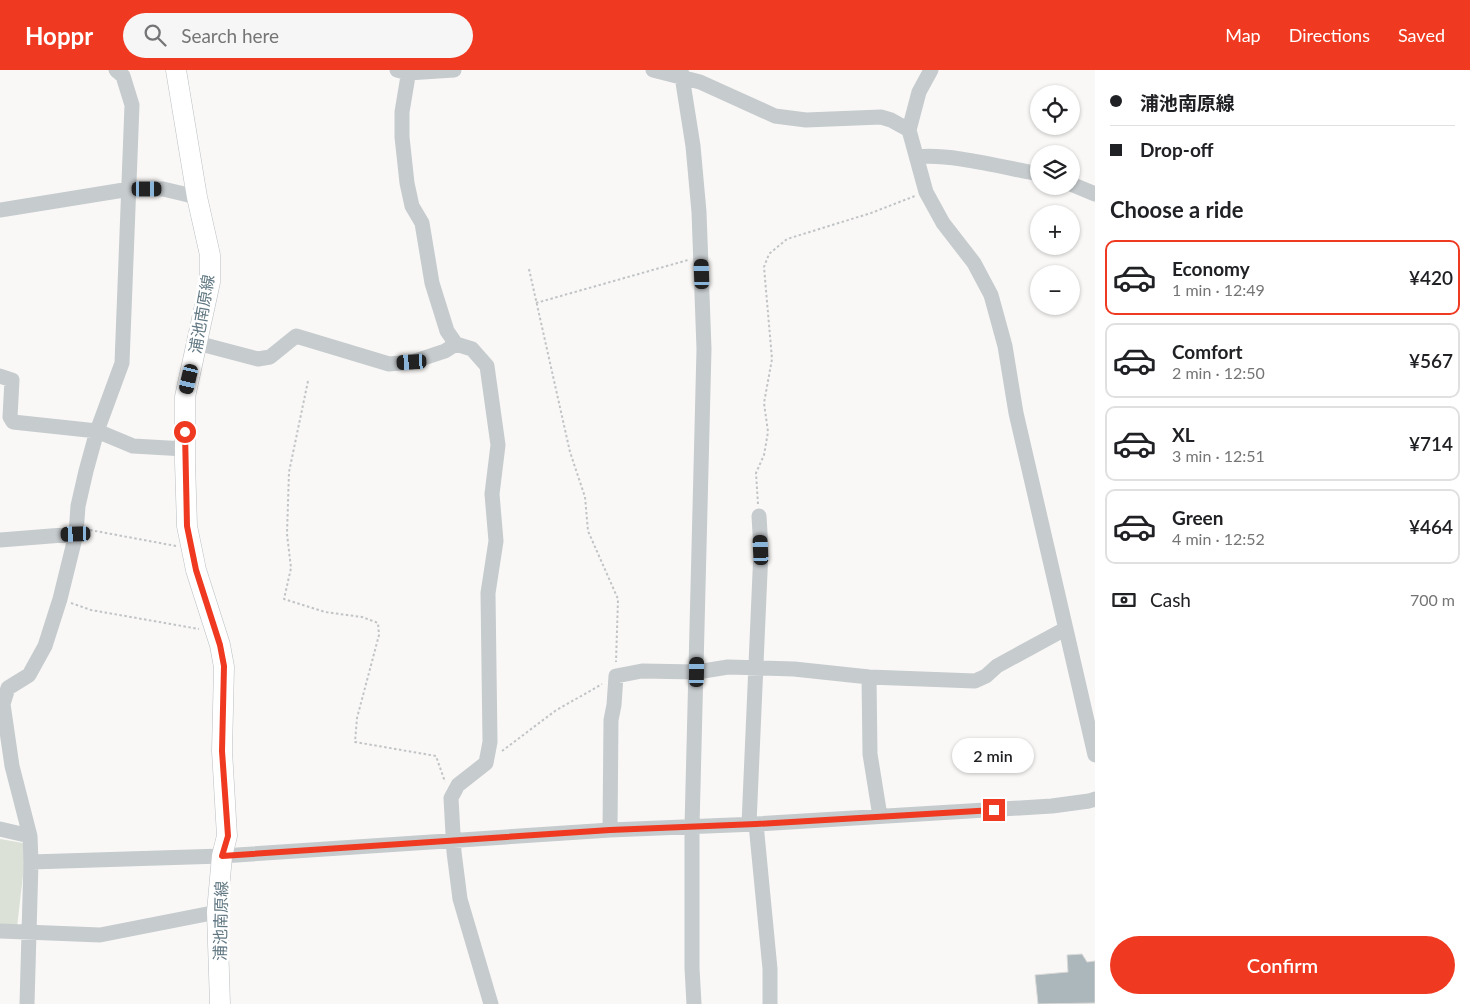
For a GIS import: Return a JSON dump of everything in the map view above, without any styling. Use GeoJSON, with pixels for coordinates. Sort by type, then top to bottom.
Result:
{"type":"FeatureCollection","features":[{"type":"Feature","properties":{"kind":"main road","name":"浦池南原線"},"geometry":{"type":"LineString","coordinates":[[176,70],[197,197],[210,254],[210,282],[185,397],[185,449],[187,526],[196,570],[220,645],[224,666],[222,751],[228,836],[222,856],[218,912],[220,1004]]}},
{"type":"Feature","properties":{"kind":"street"},"geometry":{"type":"LineString","coordinates":[[27,1004],[30,836],[12,766],[3,704],[8,688],[29,675],[45,646],[60,599],[76,534],[78,506],[97,431],[122,363],[132,105],[123,76],[116,70]]}},
{"type":"Feature","properties":{"kind":"street"},"geometry":{"type":"LineString","coordinates":[[454,70],[405,71],[402,112],[407,183],[412,206],[422,223],[432,283],[447,331],[456,344],[472,349],[487,366],[498,446],[492,494],[496,541],[488,593],[490,742],[486,763],[458,786],[452,798],[460,899],[491,1004]]}},
{"type":"Feature","properties":{"kind":"street"},"geometry":{"type":"LineString","coordinates":[[653,70],[682,73],[775,116],[806,120],[881,117],[900,124],[909,130]]}},
{"type":"Feature","properties":{"kind":"street"},"geometry":{"type":"LineString","coordinates":[[931,70],[918,92],[909,130],[926,192],[944,223],[974,264],[991,295],[1005,346],[1016,413],[1095,755]]}},
{"type":"Feature","properties":{"kind":"street"},"geometry":{"type":"LineString","coordinates":[[682,73],[693,146],[701,256],[704,349],[692,827],[694,1004]]}},
{"type":"Feature","properties":{"kind":"street"},"geometry":{"type":"LineString","coordinates":[[917,158],[928,156],[1030,172]]}},
{"type":"Feature","properties":{"kind":"street"},"geometry":{"type":"LineString","coordinates":[[1080,188],[1095,194]]}},
{"type":"Feature","properties":{"kind":"street"},"geometry":{"type":"LineString","coordinates":[[0,210],[130,189],[163,189],[197,197]]}},
{"type":"Feature","properties":{"kind":"street"},"geometry":{"type":"LineString","coordinates":[[197,343],[258,359],[270,357],[296,336],[389,364],[412,362],[445,351],[456,344]]}},
{"type":"Feature","properties":{"kind":"street"},"geometry":{"type":"LineString","coordinates":[[0,376],[12,380],[10,417],[13,422],[97,431],[133,446],[185,449]]}},
{"type":"Feature","properties":{"kind":"street"},"geometry":{"type":"LineString","coordinates":[[759,516],[761,550],[754,667],[753,824],[770,969],[770,1004]]}},
{"type":"Feature","properties":{"kind":"street"},"geometry":{"type":"LineString","coordinates":[[0,540],[22,536],[76,534]]}},
{"type":"Feature","properties":{"kind":"street"},"geometry":{"type":"LineString","coordinates":[[610,830],[611,720],[616,676],[642,671],[655,673],[697,672],[728,667],[754,667],[870,677],[975,681],[986,676],[997,666],[1065,629]]}},
{"type":"Feature","properties":{"kind":"street"},"geometry":{"type":"LineString","coordinates":[[870,677],[870,754],[880,816]]}},
{"type":"Feature","properties":{"kind":"street"},"geometry":{"type":"LineString","coordinates":[[31,862],[222,856],[610,830],[753,824],[1093,804]]}},
{"type":"Feature","properties":{"kind":"street"},"geometry":{"type":"LineString","coordinates":[[0,829],[30,836]]}},
{"type":"Feature","properties":{"kind":"street"},"geometry":{"type":"LineString","coordinates":[[0,931],[100,935],[218,912]]}},
{"type":"Feature","properties":{"kind":"path"},"geometry":{"type":"LineString","coordinates":[[759,516],[756,473],[764,455],[768,432],[764,403],[772,359],[764,267],[770,254],[787,239],[871,214],[926,192]]}},
{"type":"Feature","properties":{"kind":"path"},"geometry":{"type":"LineString","coordinates":[[536,302],[701,256]]}},
{"type":"Feature","properties":{"kind":"path"},"geometry":{"type":"LineString","coordinates":[[486,763],[555,711],[616,676],[618,599],[588,531],[585,498],[570,452],[528,269]]}},
{"type":"Feature","properties":{"kind":"path"},"geometry":{"type":"LineString","coordinates":[[308,381],[289,472],[287,534],[291,568],[284,599],[325,612],[362,617],[378,623],[379,634],[358,718],[355,742],[436,756],[452,798]]}},
{"type":"Feature","properties":{"kind":"path"},"geometry":{"type":"LineString","coordinates":[[76,534],[88,530],[192,549]]}},
{"type":"Feature","properties":{"kind":"path"},"geometry":{"type":"LineString","coordinates":[[60,599],[91,610],[216,632]]}},
{"type":"Feature","properties":{"kind":"shaded area"},"geometry":{"type":"Polygon","coordinates":[[[0,839],[23,843],[25,858],[17,927],[0,925],[0,839]]]}},
{"type":"Feature","properties":{"kind":"building"},"geometry":{"type":"Polygon","coordinates":[[[1082,954],[1087,962],[1095,961],[1095,1003],[1038,1004],[1035,975],[1068,972],[1067,955],[1082,954]]]}},
{"type":"Feature","properties":{"kind":"route"},"geometry":{"type":"LineString","coordinates":[[185,432],[187,526],[196,570],[220,645],[224,666],[222,751],[228,836],[222,856],[610,830],[756,824],[994,810]]}}]}
